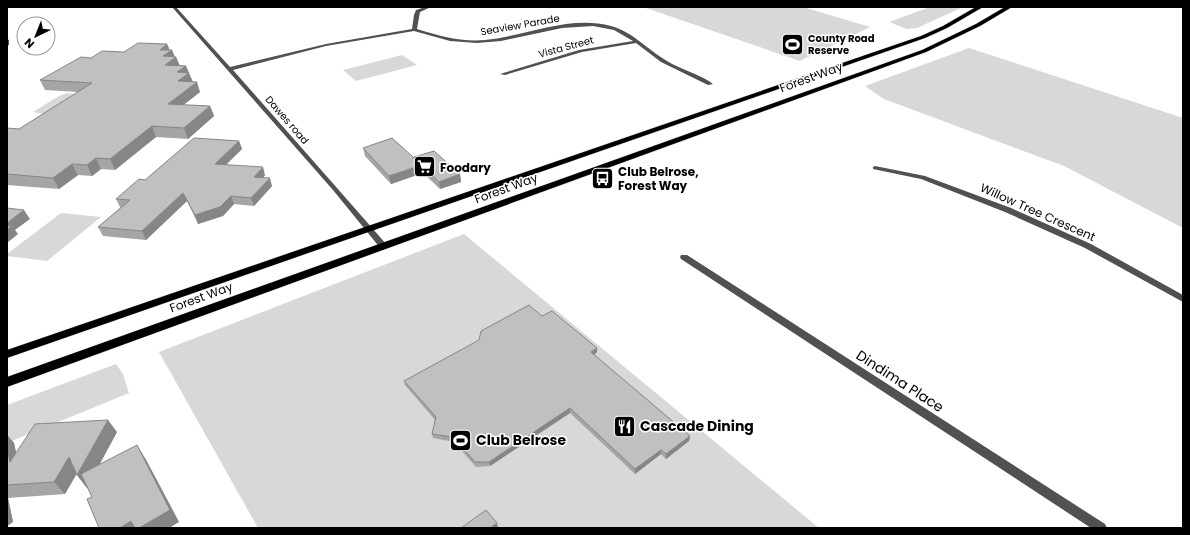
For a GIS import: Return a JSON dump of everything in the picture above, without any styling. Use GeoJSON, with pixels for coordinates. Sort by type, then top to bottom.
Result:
{"type":"FeatureCollection","features":[{"type":"Feature","properties":{"kind":"main road","name":"Forest Way"},"geometry":{"type":"LineString","coordinates":[[7,354],[923,37],[945,27],[980,7]]}},
{"type":"Feature","properties":{"kind":"main road","name":"Forest Way"},"geometry":{"type":"LineString","coordinates":[[7,382],[924,51],[1009,7]]}},
{"type":"Feature","properties":{"kind":"street","name":"Dawes road"},"geometry":{"type":"LineString","coordinates":[[174,7],[230,69],[384,247]]}},
{"type":"Feature","properties":{"kind":"street"},"geometry":{"type":"LineString","coordinates":[[414,30],[417,24],[416,14],[418,11],[429,7]]}},
{"type":"Feature","properties":{"kind":"street","name":"Seaview Parade"},"geometry":{"type":"LineString","coordinates":[[230,69],[326,45],[414,30],[454,41],[486,41],[555,27],[589,24],[611,27],[628,35],[635,42],[665,62],[710,84]]}},
{"type":"Feature","properties":{"kind":"street"},"geometry":{"type":"LineString","coordinates":[[7,40],[7,46]]}},
{"type":"Feature","properties":{"kind":"street","name":"Vista Street"},"geometry":{"type":"LineString","coordinates":[[503,74],[581,51],[635,42]]}},
{"type":"Feature","properties":{"kind":"street","name":"Willow Tree Crescent"},"geometry":{"type":"LineString","coordinates":[[875,168],[923,176],[1008,210],[1088,246],[1183,299]]}},
{"type":"Feature","properties":{"kind":"street","name":"Dindima Place"},"geometry":{"type":"LineString","coordinates":[[684,257],[1101,528]]}},
{"type":"Feature","properties":{"kind":"shaded area","name":"County Road Reserve"},"geometry":{"type":"Polygon","coordinates":[[[643,7],[803,7],[870,27],[800,61],[643,7]]]}},
{"type":"Feature","properties":{"kind":"shaded area"},"geometry":{"type":"Polygon","coordinates":[[[930,7],[963,7],[917,28],[907,29],[889,22],[930,7]]]}},
{"type":"Feature","properties":{"kind":"shaded area"},"geometry":{"type":"Polygon","coordinates":[[[969,48],[1183,118],[1183,228],[1064,166],[884,99],[865,86],[969,48]]]}},
{"type":"Feature","properties":{"kind":"shaded area"},"geometry":{"type":"Polygon","coordinates":[[[402,55],[417,65],[356,81],[343,70],[402,55]]]}},
{"type":"Feature","properties":{"kind":"shaded area"},"geometry":{"type":"Polygon","coordinates":[[[68,93],[76,94],[50,115],[33,112],[59,96],[68,93]]]}},
{"type":"Feature","properties":{"kind":"shaded area"},"geometry":{"type":"Polygon","coordinates":[[[61,213],[101,217],[47,261],[7,256],[7,254],[61,213]]]}},
{"type":"Feature","properties":{"kind":"shaded area","name":"Club Belrose"},"geometry":{"type":"Polygon","coordinates":[[[464,234],[819,528],[258,528],[159,352],[464,234]]]}},
{"type":"Feature","properties":{"kind":"shaded area"},"geometry":{"type":"Polygon","coordinates":[[[116,364],[123,374],[129,393],[7,443],[7,405],[116,364]]]}},
{"type":"Feature","properties":{"kind":"building"},"geometry":{"type":"Polygon","coordinates":[[[138,43],[167,44],[160,50],[172,50],[163,56],[176,57],[165,65],[186,66],[177,72],[189,73],[178,81],[197,82],[168,104],[210,106],[184,128],[152,126],[110,159],[96,158],[87,165],[72,164],[53,178],[7,174],[7,128],[19,129],[92,83],[40,80],[81,57],[91,58],[102,51],[124,52],[138,43]]]}},
{"type":"Feature","properties":{"kind":"building"},"geometry":{"type":"Polygon","coordinates":[[[194,138],[239,141],[215,164],[263,167],[254,177],[270,178],[251,198],[231,196],[220,207],[195,215],[183,193],[142,231],[98,227],[130,200],[116,199],[139,179],[145,180],[194,138]]]}},
{"type":"Feature","properties":{"kind":"building"},"geometry":{"type":"Polygon","coordinates":[[[392,138],[422,165],[389,176],[363,148],[392,138]]]}},
{"type":"Feature","properties":{"kind":"building"},"geometry":{"type":"Polygon","coordinates":[[[434,151],[460,174],[439,182],[414,157],[434,151]]]}},
{"type":"Feature","properties":{"kind":"building"},"geometry":{"type":"Polygon","coordinates":[[[7,208],[24,210],[7,223],[7,208]]]}},
{"type":"Feature","properties":{"kind":"building"},"geometry":{"type":"Polygon","coordinates":[[[529,305],[542,316],[552,311],[597,348],[591,352],[690,436],[666,454],[661,450],[635,469],[570,408],[489,462],[475,462],[453,437],[432,434],[436,417],[404,381],[479,340],[481,331],[529,305]]]}},
{"type":"Feature","properties":{"kind":"building"},"geometry":{"type":"Polygon","coordinates":[[[108,420],[77,475],[69,457],[54,482],[7,485],[7,448],[10,462],[35,424],[108,420]]]}},
{"type":"Feature","properties":{"kind":"building"},"geometry":{"type":"Polygon","coordinates":[[[137,445],[170,510],[139,528],[135,528],[131,521],[120,528],[99,528],[87,499],[92,497],[81,474],[137,445]]]}},
{"type":"Feature","properties":{"kind":"building"},"geometry":{"type":"Polygon","coordinates":[[[486,510],[497,523],[490,528],[461,528],[486,510]]]}},
{"type":"Feature","properties":{"kind":"place","name":"County Road Reserve"},"geometry":{"type":"Point","coordinates":[793,44]}},
{"type":"Feature","properties":{"kind":"place","name":"Foodary"},"geometry":{"type":"Point","coordinates":[425,167]}},
{"type":"Feature","properties":{"kind":"place","name":"Club Belrose, Forest Way"},"geometry":{"type":"Point","coordinates":[603,178]}},
{"type":"Feature","properties":{"kind":"place","name":"Cascade Dining"},"geometry":{"type":"Point","coordinates":[624,426]}},
{"type":"Feature","properties":{"kind":"place","name":"Club Belrose"},"geometry":{"type":"Point","coordinates":[461,440]}}]}
